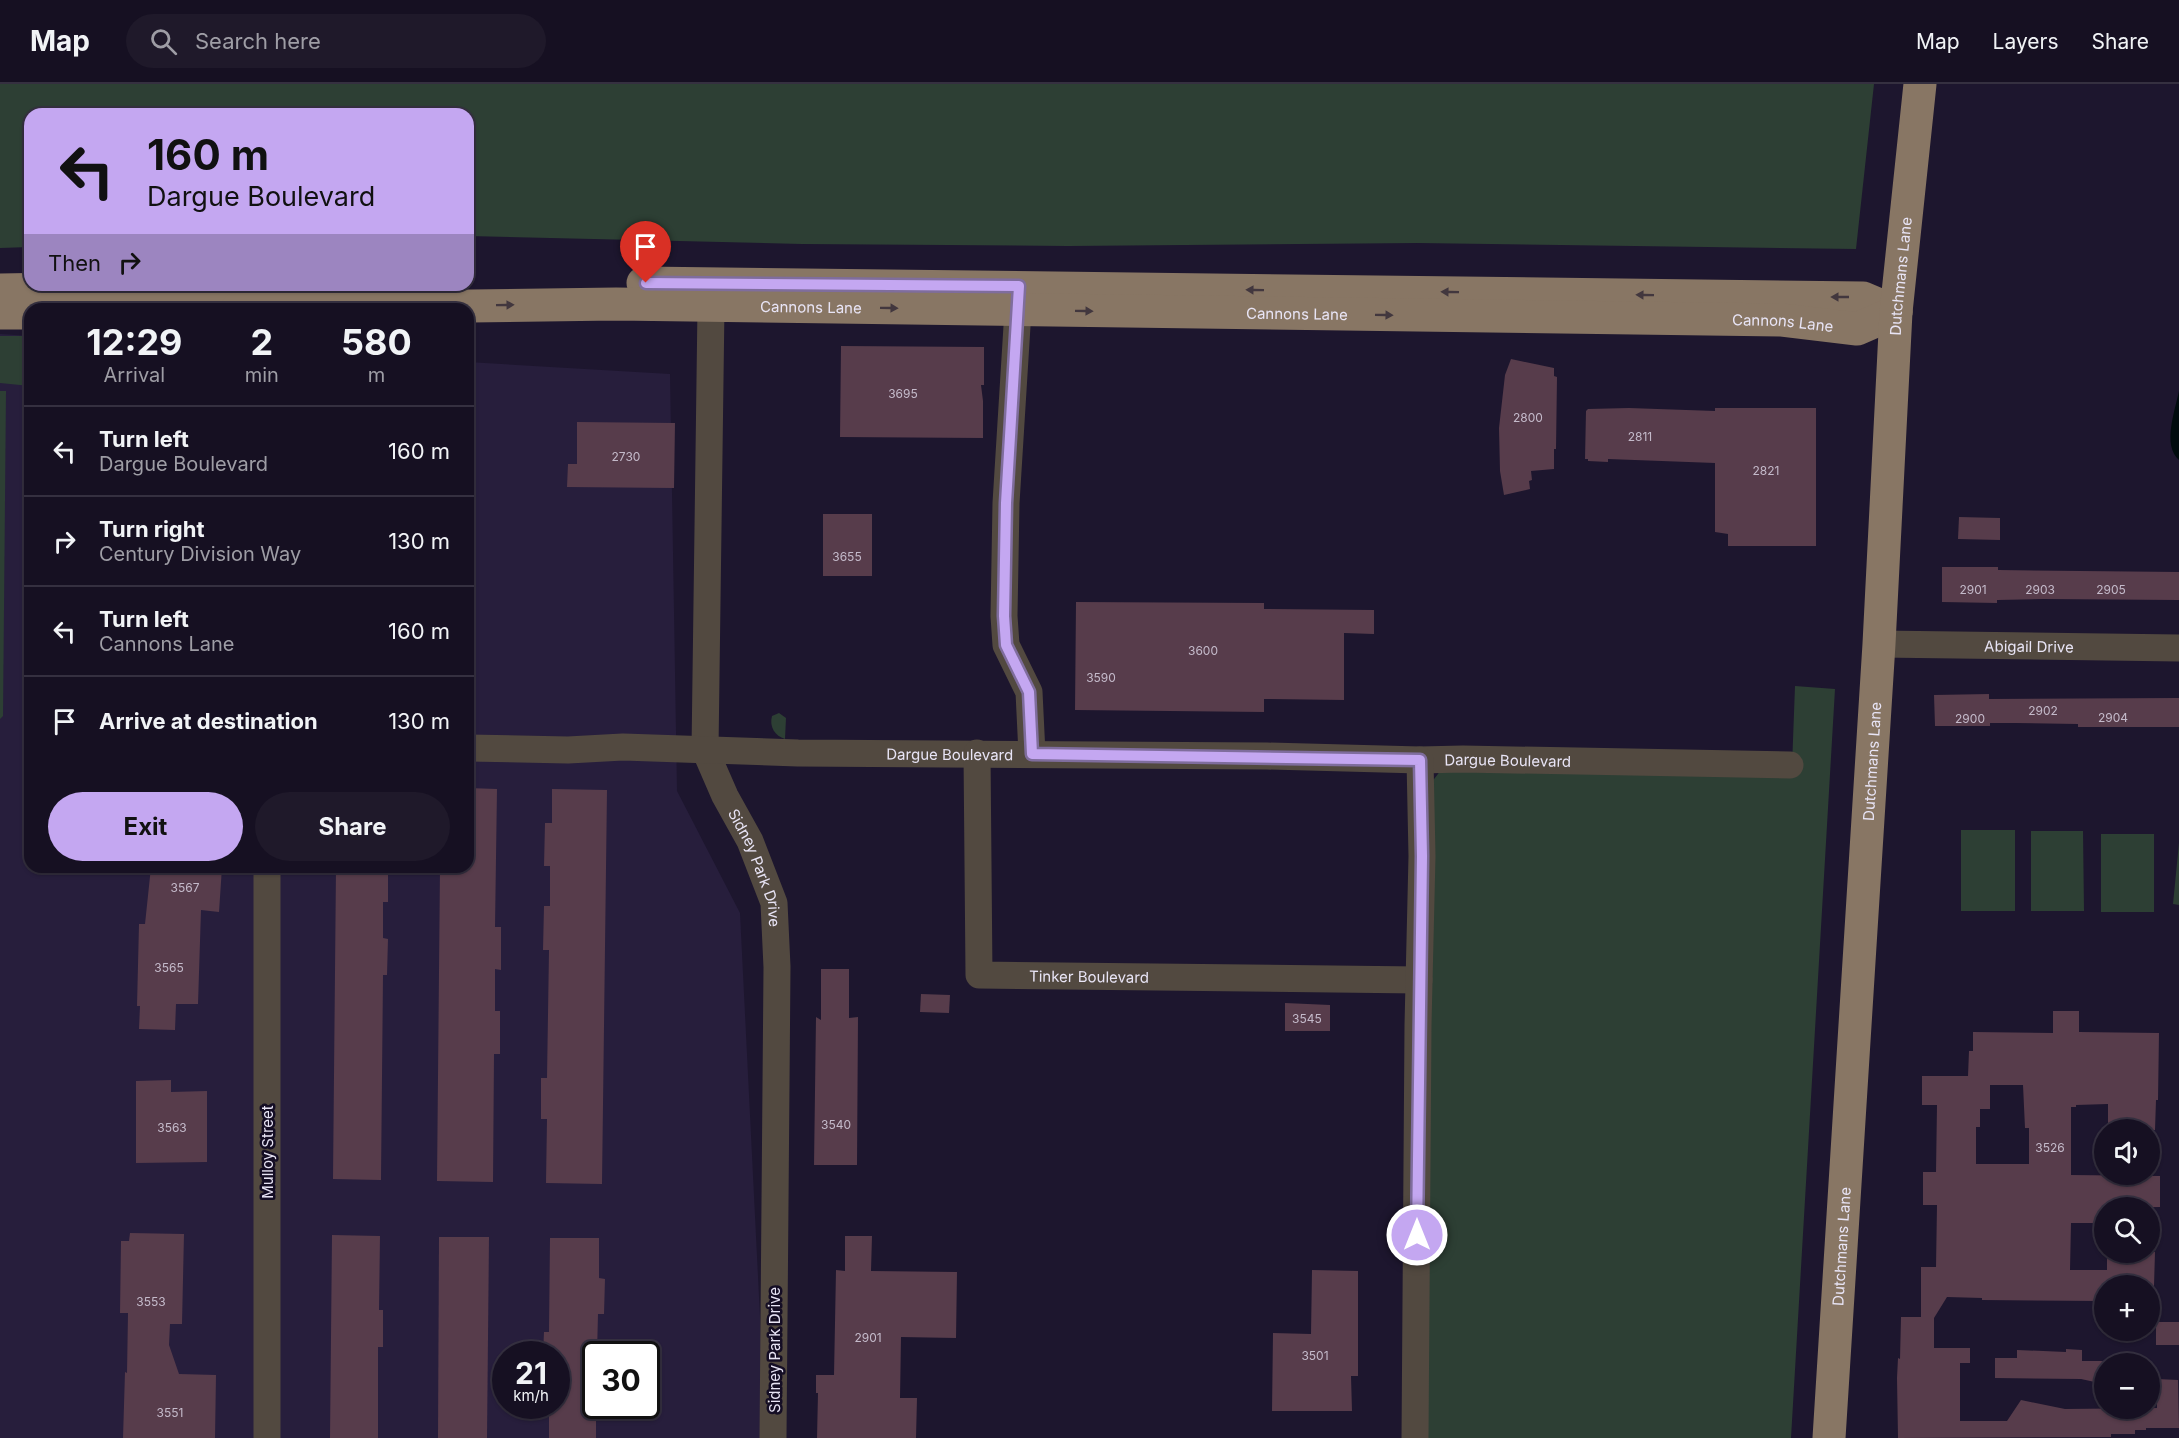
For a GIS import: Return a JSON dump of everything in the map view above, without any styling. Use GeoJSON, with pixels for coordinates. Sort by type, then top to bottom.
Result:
{"type":"FeatureCollection","features":[{"type":"Feature","properties":{"kind":"main road","name":"Dutchmans Lane"},"geometry":{"type":"LineString","coordinates":[[1829,1438],[1879,644],[1896,312],[1920,84]]}},
{"type":"Feature","properties":{"kind":"main road","name":"Cannons Lane"},"geometry":{"type":"LineString","coordinates":[[474,283],[712,294],[1018,298],[1771,320],[1857,329],[1896,312]]}},
{"type":"Feature","properties":{"kind":"main road"},"geometry":{"type":"LineString","coordinates":[[0,290],[24,290]]}},
{"type":"Feature","properties":{"kind":"main road","name":"Cannons Lane"},"geometry":{"type":"LineString","coordinates":[[474,306],[604,304],[712,294]]}},
{"type":"Feature","properties":{"kind":"main road"},"geometry":{"type":"LineString","coordinates":[[0,313],[24,313]]}},
{"type":"Feature","properties":{"kind":"street","name":"Sidney Park Drive"},"geometry":{"type":"LineString","coordinates":[[712,294],[705,750],[725,796],[750,841],[774,903],[777,967],[773,1438]]}},
{"type":"Feature","properties":{"kind":"street"},"geometry":{"type":"LineString","coordinates":[[1018,298],[1006,503],[1004,616],[1006,645],[1029,692],[1032,754]]}},
{"type":"Feature","properties":{"kind":"street","name":"Abigail Drive"},"geometry":{"type":"LineString","coordinates":[[1879,644],[2179,648]]}},
{"type":"Feature","properties":{"kind":"street","name":"Dargue Boulevard"},"geometry":{"type":"LineString","coordinates":[[474,748],[568,750],[623,747],[798,753],[977,753],[1790,765]]}},
{"type":"Feature","properties":{"kind":"street","name":"Tinker Boulevard"},"geometry":{"type":"LineString","coordinates":[[977,753],[979,975],[1419,980]]}},
{"type":"Feature","properties":{"kind":"street"},"geometry":{"type":"LineString","coordinates":[[1415,1438],[1422,856],[1420,760]]}},
{"type":"Feature","properties":{"kind":"street","name":"Mulloy Street"},"geometry":{"type":"LineString","coordinates":[[267,873],[267,1438]]}},
{"type":"Feature","properties":{"kind":"shaded area"},"geometry":{"type":"Polygon","coordinates":[[[0,334],[24,336],[24,873],[474,873],[474,362],[670,374],[677,791],[740,913],[766,1438],[0,1438],[0,334]]]}},
{"type":"Feature","properties":{"kind":"shaded area"},"geometry":{"type":"Polygon","coordinates":[[[2179,391],[2179,460],[2174,454],[2170,437],[2179,391]]]}},
{"type":"Feature","properties":{"kind":"green space"},"geometry":{"type":"Polygon","coordinates":[[[0,84],[1874,84],[1856,249],[1418,243],[1068,246],[802,244],[474,236],[474,108],[24,108],[24,247],[0,248],[0,84]]]}},
{"type":"Feature","properties":{"kind":"green space"},"geometry":{"type":"Polygon","coordinates":[[[0,336],[24,336],[24,385],[0,383],[0,336]]]}},
{"type":"Feature","properties":{"kind":"green space"},"geometry":{"type":"Polygon","coordinates":[[[0,391],[6,391],[3,716],[0,719],[0,391]]]}},
{"type":"Feature","properties":{"kind":"green space"},"geometry":{"type":"Polygon","coordinates":[[[1795,686],[1835,689],[1791,1438],[1415,1438],[1428,787],[1441,770],[1792,767],[1795,686]]]}},
{"type":"Feature","properties":{"kind":"green space"},"geometry":{"type":"Polygon","coordinates":[[[779,713],[786,718],[785,739],[781,738],[772,727],[772,716],[779,713]]]}},
{"type":"Feature","properties":{"kind":"green space"},"geometry":{"type":"Polygon","coordinates":[[[1961,830],[2015,830],[2015,911],[1961,911],[1961,830]]]}},
{"type":"Feature","properties":{"kind":"green space"},"geometry":{"type":"Polygon","coordinates":[[[2031,831],[2083,831],[2084,911],[2031,911],[2031,831]]]}},
{"type":"Feature","properties":{"kind":"green space"},"geometry":{"type":"Polygon","coordinates":[[[2101,834],[2154,834],[2154,912],[2101,912],[2101,834]]]}},
{"type":"Feature","properties":{"kind":"green space"},"geometry":{"type":"Polygon","coordinates":[[[2179,843],[2179,905],[2173,904],[2179,843]]]}},
{"type":"Feature","properties":{"kind":"building"},"geometry":{"type":"Polygon","coordinates":[[[841,346],[984,347],[984,385],[981,385],[983,438],[840,437],[841,346]]]}},
{"type":"Feature","properties":{"kind":"building"},"geometry":{"type":"Polygon","coordinates":[[[1511,359],[1554,368],[1554,376],[1557,377],[1556,449],[1554,449],[1554,469],[1531,471],[1530,489],[1504,495],[1500,471],[1499,428],[1505,375],[1511,359]]]}},
{"type":"Feature","properties":{"kind":"building"},"geometry":{"type":"Polygon","coordinates":[[[1715,408],[1816,408],[1816,546],[1728,546],[1728,534],[1715,532],[1715,463],[1608,459],[1608,462],[1585,459],[1586,411],[1588,409],[1715,411],[1715,408]]]}},
{"type":"Feature","properties":{"kind":"building"},"geometry":{"type":"Polygon","coordinates":[[[577,422],[675,423],[674,488],[567,487],[568,464],[577,464],[577,422]]]}},
{"type":"Feature","properties":{"kind":"building"},"geometry":{"type":"Polygon","coordinates":[[[823,514],[872,514],[872,576],[823,576],[823,514]]]}},
{"type":"Feature","properties":{"kind":"building"},"geometry":{"type":"Polygon","coordinates":[[[1959,517],[2000,518],[2000,540],[1958,539],[1959,517]]]}},
{"type":"Feature","properties":{"kind":"building"},"geometry":{"type":"Polygon","coordinates":[[[1942,567],[1998,567],[1998,570],[2179,572],[2179,600],[2043,599],[1997,600],[1997,603],[1942,602],[1942,567]]]}},
{"type":"Feature","properties":{"kind":"building"},"geometry":{"type":"Polygon","coordinates":[[[1076,602],[1264,603],[1264,609],[1374,610],[1374,634],[1344,633],[1344,700],[1264,699],[1264,712],[1075,710],[1076,602]]]}},
{"type":"Feature","properties":{"kind":"building"},"geometry":{"type":"Polygon","coordinates":[[[1989,694],[1989,699],[2179,698],[2179,727],[2078,727],[2078,724],[2015,723],[1990,723],[1990,726],[1935,726],[1934,695],[1989,694]]]}},
{"type":"Feature","properties":{"kind":"building"},"geometry":{"type":"Polygon","coordinates":[[[474,788],[497,789],[495,927],[501,927],[501,970],[495,969],[495,1011],[500,1011],[500,1054],[494,1054],[493,1182],[437,1181],[440,873],[474,873],[474,788]]]}},
{"type":"Feature","properties":{"kind":"building"},"geometry":{"type":"Polygon","coordinates":[[[552,789],[607,790],[602,1184],[546,1183],[547,1119],[541,1119],[541,1078],[547,1078],[549,950],[543,950],[544,906],[550,906],[550,866],[544,866],[545,823],[552,823],[552,789]]]}},
{"type":"Feature","properties":{"kind":"building"},"geometry":{"type":"Polygon","coordinates":[[[150,873],[222,873],[219,912],[201,910],[198,1004],[176,1004],[175,1030],[139,1029],[140,1006],[137,1006],[139,924],[145,924],[150,873]]]}},
{"type":"Feature","properties":{"kind":"building"},"geometry":{"type":"Polygon","coordinates":[[[336,873],[388,873],[388,902],[383,902],[383,938],[388,939],[387,975],[383,975],[381,1180],[333,1179],[336,873]]]}},
{"type":"Feature","properties":{"kind":"building"},"geometry":{"type":"Polygon","coordinates":[[[821,969],[849,969],[849,1018],[858,1017],[857,1165],[814,1165],[816,1017],[821,1020],[821,969]]]}},
{"type":"Feature","properties":{"kind":"building"},"geometry":{"type":"Polygon","coordinates":[[[921,994],[950,995],[949,1013],[920,1012],[921,994]]]}},
{"type":"Feature","properties":{"kind":"building"},"geometry":{"type":"Polygon","coordinates":[[[1285,1003],[1330,1005],[1330,1031],[1285,1031],[1285,1003]]]}},
{"type":"Feature","properties":{"kind":"building"},"geometry":{"type":"Polygon","coordinates":[[[2053,1011],[2079,1011],[2079,1032],[2159,1033],[2158,1100],[2156,1100],[2155,1119],[2108,1119],[2108,1104],[2071,1107],[2071,1175],[2094,1175],[2094,1185],[2160,1185],[2160,1197],[2094,1197],[2094,1223],[2071,1223],[2070,1270],[2107,1270],[2107,1263],[2155,1263],[2154,1275],[2094,1275],[2094,1301],[1982,1300],[1982,1298],[1947,1297],[1934,1318],[1934,1348],[1970,1348],[1970,1363],[1960,1363],[1960,1421],[2007,1421],[2021,1400],[2065,1409],[2094,1409],[2094,1419],[2160,1419],[2160,1379],[2178,1380],[2179,1428],[2146,1428],[2146,1430],[2135,1430],[2135,1434],[2111,1434],[2111,1437],[1898,1438],[1897,1378],[1901,1317],[1921,1317],[1921,1267],[1936,1267],[1937,1205],[1923,1205],[1923,1172],[1936,1172],[1937,1105],[1922,1105],[1922,1076],[1968,1076],[1969,1051],[1973,1051],[1973,1032],[2053,1033],[2053,1011]],[[1990,1085],[1990,1109],[1980,1109],[1980,1127],[1976,1127],[1976,1164],[2029,1164],[2029,1128],[2025,1128],[2023,1085],[1990,1085]]]}},
{"type":"Feature","properties":{"kind":"building"},"geometry":{"type":"Polygon","coordinates":[[[171,1080],[171,1092],[207,1091],[207,1162],[136,1163],[136,1081],[171,1080]]]}},
{"type":"Feature","properties":{"kind":"building"},"geometry":{"type":"Polygon","coordinates":[[[130,1233],[184,1234],[182,1324],[170,1324],[169,1345],[179,1374],[216,1375],[215,1438],[123,1438],[128,1313],[120,1313],[121,1241],[129,1241],[130,1233]]]}},
{"type":"Feature","properties":{"kind":"building"},"geometry":{"type":"Polygon","coordinates":[[[332,1235],[380,1236],[379,1310],[383,1310],[383,1347],[378,1347],[378,1438],[330,1438],[332,1235]]]}},
{"type":"Feature","properties":{"kind":"building"},"geometry":{"type":"Polygon","coordinates":[[[845,1236],[872,1236],[871,1271],[957,1272],[956,1338],[901,1337],[900,1398],[917,1398],[916,1438],[817,1438],[816,1375],[834,1375],[836,1270],[845,1271],[845,1236]]]}},
{"type":"Feature","properties":{"kind":"building"},"geometry":{"type":"Polygon","coordinates":[[[439,1237],[489,1237],[487,1438],[438,1438],[439,1237]]]}},
{"type":"Feature","properties":{"kind":"building"},"geometry":{"type":"Polygon","coordinates":[[[550,1238],[599,1238],[599,1278],[605,1279],[604,1314],[598,1314],[597,1341],[582,1341],[582,1419],[596,1419],[596,1438],[549,1438],[549,1419],[570,1419],[570,1341],[544,1341],[544,1332],[549,1332],[550,1238]]]}},
{"type":"Feature","properties":{"kind":"building"},"geometry":{"type":"Polygon","coordinates":[[[1312,1270],[1358,1271],[1358,1376],[1351,1376],[1352,1411],[1272,1411],[1273,1333],[1311,1334],[1312,1270]]]}},
{"type":"Feature","properties":{"kind":"building"},"geometry":{"type":"Polygon","coordinates":[[[2160,1322],[2179,1322],[2179,1345],[2156,1345],[2156,1341],[2160,1341],[2160,1322]]]}},
{"type":"Feature","properties":{"kind":"building"},"geometry":{"type":"Polygon","coordinates":[[[2066,1349],[2082,1350],[2082,1361],[2094,1361],[2094,1382],[2081,1379],[1995,1378],[1995,1358],[2017,1358],[2017,1350],[2066,1352],[2066,1349]]]}},
{"type":"Feature","properties":{"kind":"route"},"geometry":{"type":"LineString","coordinates":[[646,283],[1019,286],[1006,503],[1004,616],[1006,645],[1029,692],[1032,754],[1420,760],[1422,856],[1417,1235]]}}]}
